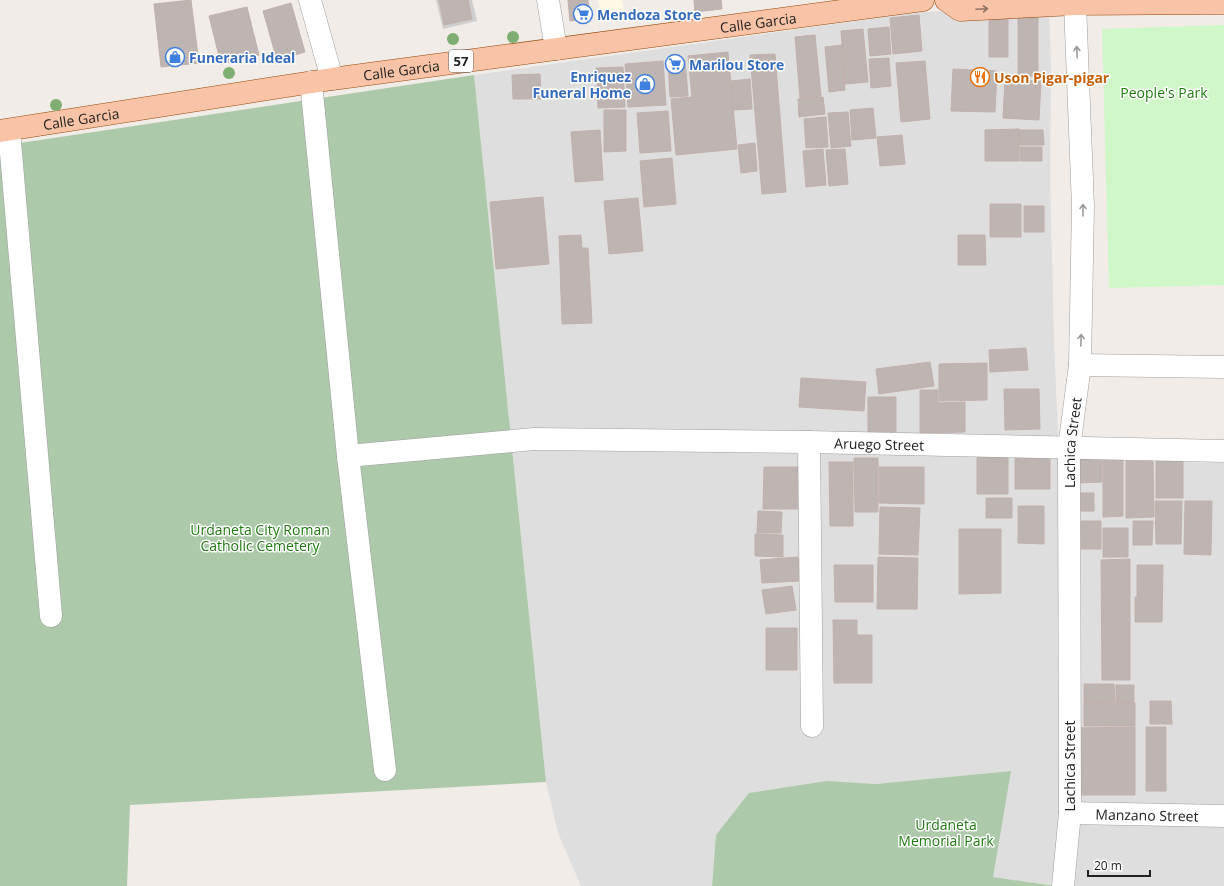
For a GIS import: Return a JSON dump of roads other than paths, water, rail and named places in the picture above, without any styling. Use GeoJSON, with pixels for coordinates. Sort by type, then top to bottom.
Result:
{"type":"FeatureCollection","features":[{"type":"Feature","properties":{"kind":"main road","name":"Calle Garcia"},"geometry":{"type":"LineString","coordinates":[[5,130],[332,79],[923,0]]}},
{"type":"Feature","properties":{"kind":"main road"},"geometry":{"type":"LineString","coordinates":[[946,0],[960,10],[1073,2],[1211,2]]}},
{"type":"Feature","properties":{"kind":"street"},"geometry":{"type":"LineString","coordinates":[[310,0],[332,79]]}},
{"type":"Feature","properties":{"kind":"street"},"geometry":{"type":"LineString","coordinates":[[548,0],[556,49]]}},
{"type":"Feature","properties":{"kind":"street","name":"Lachica Street"},"geometry":{"type":"LineString","coordinates":[[1063,886],[1070,813],[1069,448],[1080,365],[1083,206],[1073,2]]}},
{"type":"Feature","properties":{"kind":"street"},"geometry":{"type":"LineString","coordinates":[[311,82],[348,456],[384,770]]}},
{"type":"Feature","properties":{"kind":"street"},"geometry":{"type":"LineString","coordinates":[[5,130],[51,616]]}},
{"type":"Feature","properties":{"kind":"street"},"geometry":{"type":"LineString","coordinates":[[1080,365],[1224,367]]}},
{"type":"Feature","properties":{"kind":"street","name":"Aruego Street"},"geometry":{"type":"LineString","coordinates":[[348,456],[534,439],[808,442],[1224,451]]}},
{"type":"Feature","properties":{"kind":"street"},"geometry":{"type":"LineString","coordinates":[[808,442],[812,726]]}},
{"type":"Feature","properties":{"kind":"street","name":"Manzano Street"},"geometry":{"type":"LineString","coordinates":[[1070,813],[1224,816]]}},
{"type":"Feature","properties":{"kind":"place","name":"Mendoza Store"},"geometry":{"type":"Point","coordinates":[583,14]}},
{"type":"Feature","properties":{"kind":"place","name":"Funeraria Ideal"},"geometry":{"type":"Point","coordinates":[175,57]}},
{"type":"Feature","properties":{"kind":"place","name":"Marilou Store"},"geometry":{"type":"Point","coordinates":[675,64]}},
{"type":"Feature","properties":{"kind":"place","name":"Uson Pigar-pigar"},"geometry":{"type":"Point","coordinates":[980,77]}},
{"type":"Feature","properties":{"kind":"place","name":"Enriquez Funeral Home"},"geometry":{"type":"Point","coordinates":[645,84]}},
{"type":"Feature","properties":{"kind":"park label","name":"People's Park"},"geometry":{"type":"Point","coordinates":[1164,92]}},
{"type":"Feature","properties":{"kind":"park label","name":"Urdaneta City Roman Catholic Cemetery"},"geometry":{"type":"Point","coordinates":[260,538]}},
{"type":"Feature","properties":{"kind":"park label","name":"Urdaneta Memorial Park"},"geometry":{"type":"Point","coordinates":[946,832]}}]}
